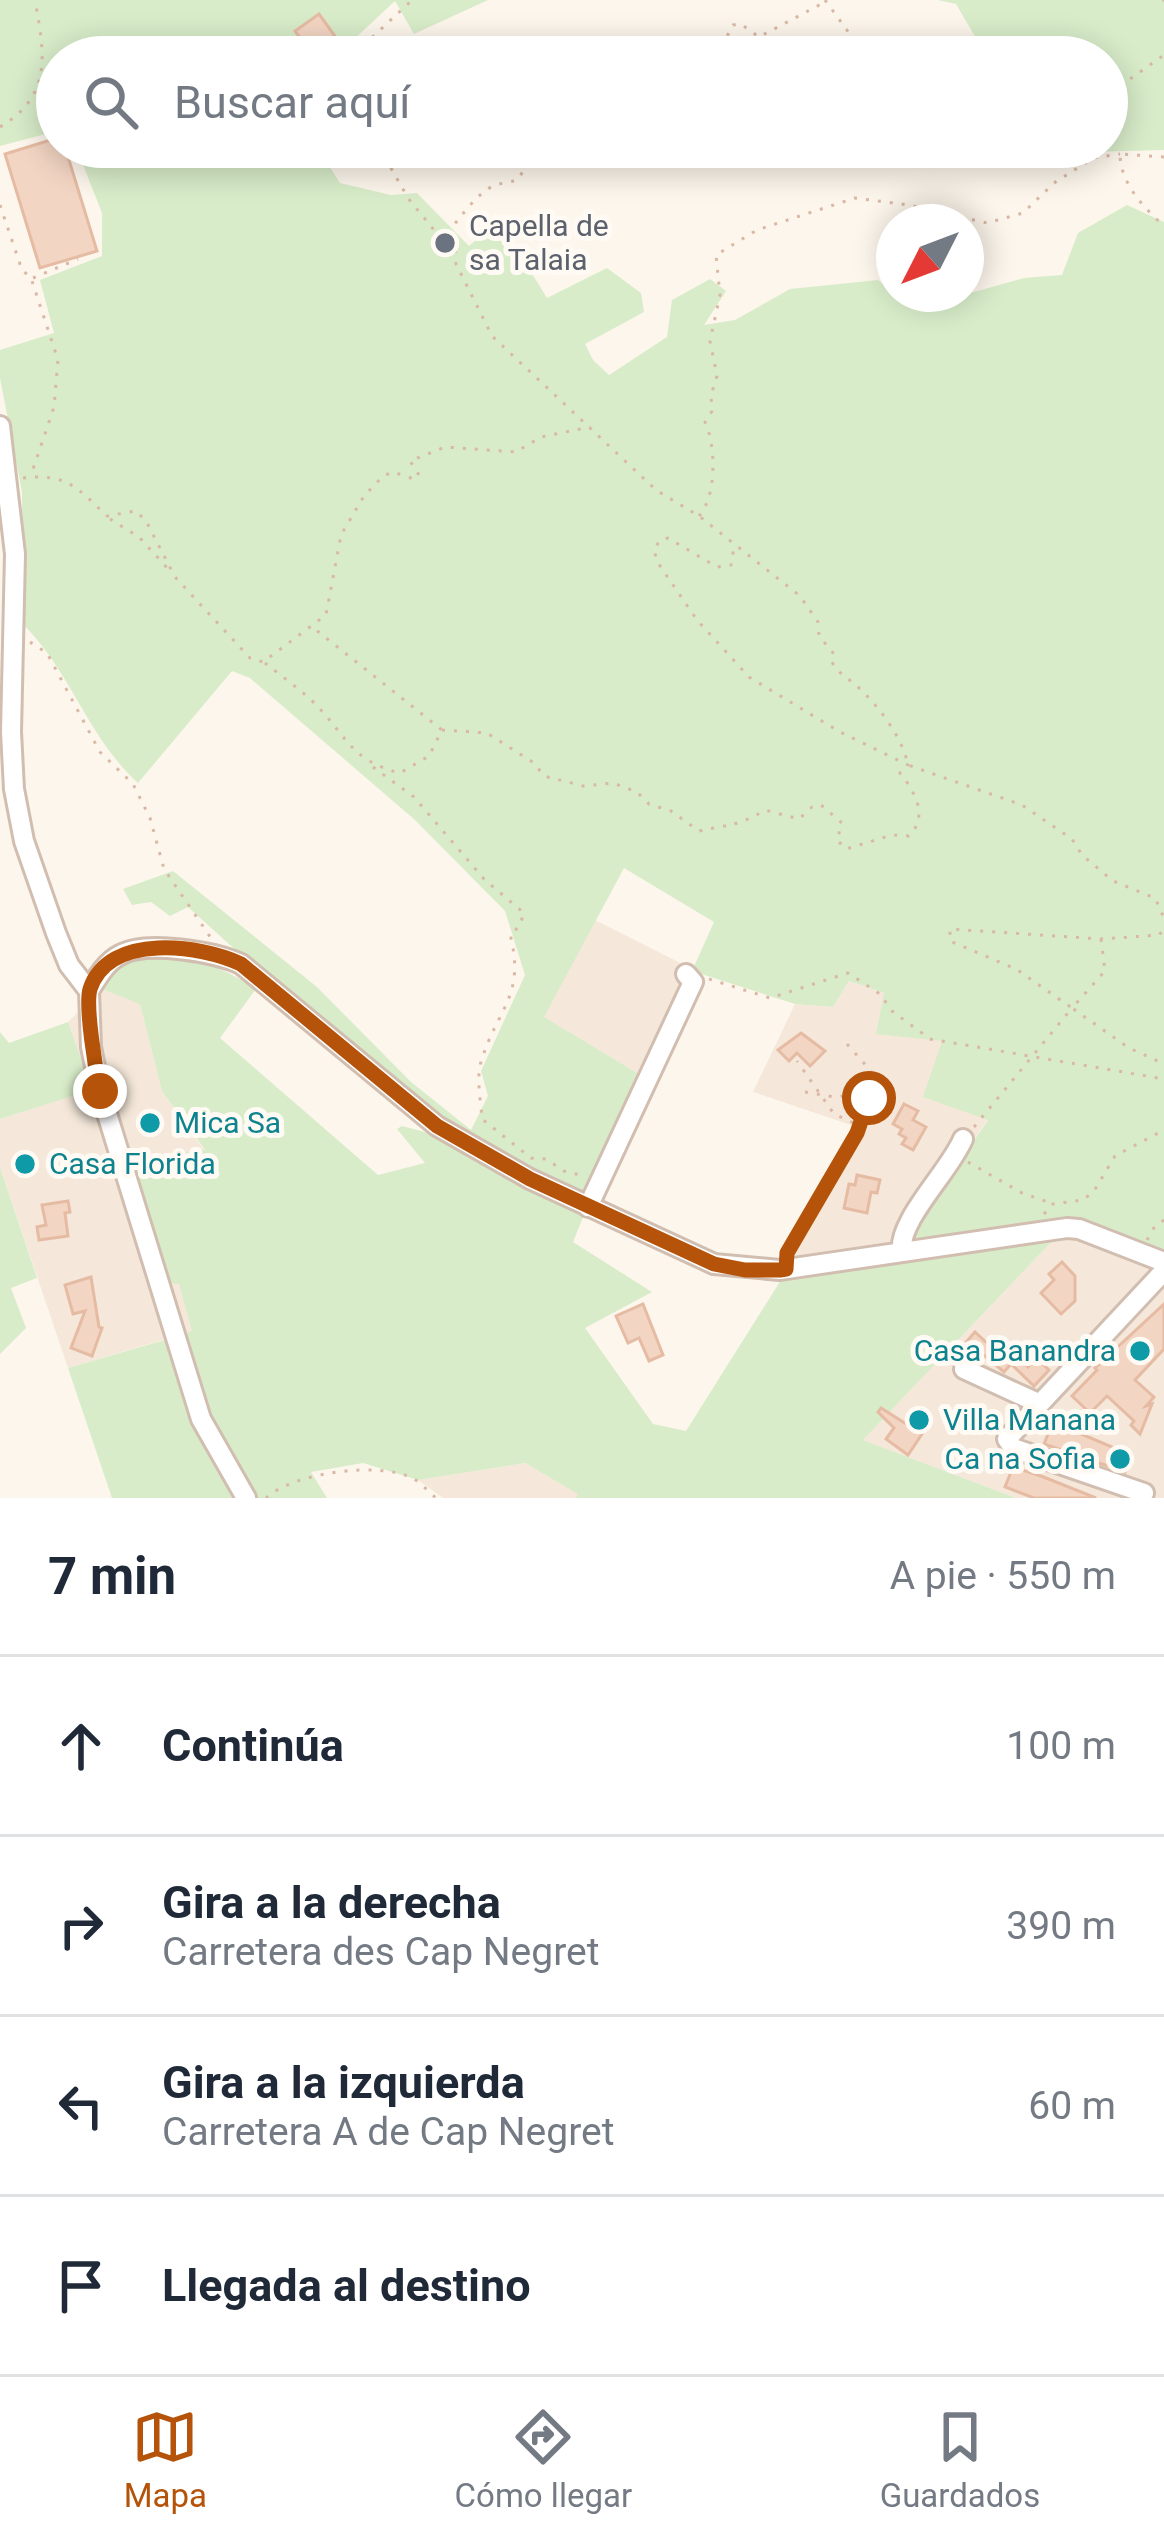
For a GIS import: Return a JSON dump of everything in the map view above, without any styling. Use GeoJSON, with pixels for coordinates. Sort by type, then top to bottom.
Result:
{"type":"FeatureCollection","features":[{"type":"Feature","properties":{"kind":"street"},"geometry":{"type":"LineString","coordinates":[[0,426],[9,480],[14,788],[24,841],[69,965],[89,991]]}},
{"type":"Feature","properties":{"kind":"street"},"geometry":{"type":"LineString","coordinates":[[246,1498],[201,1419],[100,1091],[91,1047],[89,991],[101,971],[121,953],[151,949],[219,953],[241,964],[437,1126],[588,1207],[714,1264],[745,1270],[786,1269],[1078,1229],[1164,1262]]}},
{"type":"Feature","properties":{"kind":"street"},"geometry":{"type":"LineString","coordinates":[[588,1207],[690,978]]}},
{"type":"Feature","properties":{"kind":"street"},"geometry":{"type":"LineString","coordinates":[[902,1252],[900,1241],[907,1227],[960,1147]]}},
{"type":"Feature","properties":{"kind":"street"},"geometry":{"type":"LineString","coordinates":[[1144,1493],[1012,1448],[1007,1439],[1164,1271]]}},
{"type":"Feature","properties":{"kind":"street"},"geometry":{"type":"LineString","coordinates":[[964,1369],[1038,1403]]}},
{"type":"Feature","properties":{"kind":"path"},"geometry":{"type":"LineString","coordinates":[[35,0],[42,36]]}},
{"type":"Feature","properties":{"kind":"path"},"geometry":{"type":"LineString","coordinates":[[373,36],[412,0]]}},
{"type":"Feature","properties":{"kind":"path"},"geometry":{"type":"LineString","coordinates":[[761,36],[825,1],[850,36]]}},
{"type":"Feature","properties":{"kind":"path"},"geometry":{"type":"LineString","coordinates":[[727,36],[733,25],[741,24],[758,36]]}},
{"type":"Feature","properties":{"kind":"path"},"geometry":{"type":"LineString","coordinates":[[1128,78],[1164,55]]}},
{"type":"Feature","properties":{"kind":"path"},"geometry":{"type":"LineString","coordinates":[[0,127],[36,88]]}},
{"type":"Feature","properties":{"kind":"path"},"geometry":{"type":"LineString","coordinates":[[1128,155],[1164,157]]}},
{"type":"Feature","properties":{"kind":"path"},"geometry":{"type":"LineString","coordinates":[[391,168],[438,235],[455,246],[455,264],[493,336],[656,490],[698,516],[800,596],[818,622],[819,636],[834,654],[832,662],[839,675],[854,682],[876,705],[908,765]]}},
{"type":"Feature","properties":{"kind":"path"},"geometry":{"type":"LineString","coordinates":[[444,235],[495,185],[512,185],[524,168]]}},
{"type":"Feature","properties":{"kind":"path"},"geometry":{"type":"LineString","coordinates":[[698,516],[705,509],[712,472],[712,437],[705,422],[712,411],[717,376],[710,341],[720,295],[716,255],[757,230],[855,198],[987,223],[1023,213],[1077,168]]}},
{"type":"Feature","properties":{"kind":"path"},"geometry":{"type":"LineString","coordinates":[[1121,168],[1140,205],[1164,226]]}},
{"type":"Feature","properties":{"kind":"path"},"geometry":{"type":"LineString","coordinates":[[0,205],[22,269],[32,278],[58,360],[54,407],[30,477]]}},
{"type":"Feature","properties":{"kind":"path"},"geometry":{"type":"LineString","coordinates":[[32,278],[78,259]]}},
{"type":"Feature","properties":{"kind":"path"},"geometry":{"type":"LineString","coordinates":[[263,662],[326,615],[341,535],[364,496],[383,476],[393,472],[414,479],[419,475],[410,461],[446,447],[515,452],[541,437],[592,427]]}},
{"type":"Feature","properties":{"kind":"path"},"geometry":{"type":"LineString","coordinates":[[9,480],[69,481],[139,537],[250,658],[263,662],[314,703],[354,751],[414,797],[472,865],[524,913],[519,927],[509,934],[518,965],[508,1006],[479,1066],[482,1119],[531,1157],[546,1159],[579,1177],[604,1172]]}},
{"type":"Feature","properties":{"kind":"path"},"geometry":{"type":"LineString","coordinates":[[107,516],[136,512],[146,521],[175,577]]}},
{"type":"Feature","properties":{"kind":"path"},"geometry":{"type":"LineString","coordinates":[[734,545],[731,565],[717,567],[668,538],[663,537],[654,550],[697,620],[749,677],[840,732],[908,765],[1022,805],[1072,839],[1082,855],[1113,881],[1155,898],[1164,918]]}},
{"type":"Feature","properties":{"kind":"path"},"geometry":{"type":"LineString","coordinates":[[311,626],[442,730],[487,733],[544,776],[583,786],[613,783],[637,792],[649,804],[671,811],[699,831],[733,828],[765,811],[799,819],[812,807],[821,806],[842,823],[837,840],[847,849],[909,836],[920,815],[913,789],[900,773],[908,765]]}},
{"type":"Feature","properties":{"kind":"path"},"geometry":{"type":"LineString","coordinates":[[14,631],[46,653],[100,752],[133,784],[150,818],[164,868],[205,924],[219,953]]}},
{"type":"Feature","properties":{"kind":"path"},"geometry":{"type":"LineString","coordinates":[[373,767],[400,773],[429,756],[442,730]]}},
{"type":"Feature","properties":{"kind":"path"},"geometry":{"type":"LineString","coordinates":[[1164,929],[1159,935],[1101,939],[950,929],[950,940],[1016,969],[1129,1048],[1164,1064]]}},
{"type":"Feature","properties":{"kind":"path"},"geometry":{"type":"LineString","coordinates":[[1101,939],[1106,971],[960,1147],[1022,1193],[1053,1204],[1083,1200],[1094,1191],[1115,1156],[1164,1130]]}},
{"type":"Feature","properties":{"kind":"path"},"geometry":{"type":"LineString","coordinates":[[690,978],[700,976],[770,998],[848,973],[880,994],[892,1011],[930,1040],[1164,1079]]}},
{"type":"Feature","properties":{"kind":"path"},"geometry":{"type":"LineString","coordinates":[[786,1269],[787,1253],[860,1126],[873,1092],[872,1071],[848,1044]]}},
{"type":"Feature","properties":{"kind":"path"},"geometry":{"type":"LineString","coordinates":[[797,1061],[834,1114],[860,1126]]}},
{"type":"Feature","properties":{"kind":"path"},"geometry":{"type":"LineString","coordinates":[[805,1092],[869,1098]]}},
{"type":"Feature","properties":{"kind":"path"},"geometry":{"type":"LineString","coordinates":[[1047,1231],[1044,1215],[1053,1204]]}},
{"type":"Feature","properties":{"kind":"path"},"geometry":{"type":"LineString","coordinates":[[1140,1252],[1164,1220]]}},
{"type":"Feature","properties":{"kind":"path"},"geometry":{"type":"LineString","coordinates":[[266,1498],[290,1480],[374,1470],[411,1478],[436,1498]]}},
{"type":"Feature","properties":{"kind":"shaded area"},"geometry":{"type":"Polygon","coordinates":[[[595,920],[702,974],[650,1081],[543,1017],[595,920]]]}},
{"type":"Feature","properties":{"kind":"shaded area"},"geometry":{"type":"Polygon","coordinates":[[[849,981],[884,993],[943,1041],[988,1119],[913,1227],[915,1259],[781,1280],[778,1264],[854,1126],[753,1092],[795,1004],[833,1007],[849,981]]]}},
{"type":"Feature","properties":{"kind":"shaded area"},"geometry":{"type":"Polygon","coordinates":[[[102,989],[140,1003],[162,1091],[205,1151],[128,1161],[179,1283],[193,1331],[68,1368],[0,1167],[0,1119],[91,1090],[68,1022],[102,989]]]}},
{"type":"Feature","properties":{"kind":"shaded area"},"geometry":{"type":"Polygon","coordinates":[[[1074,1218],[1164,1253],[1164,1498],[1016,1498],[863,1440],[1074,1218]]]}},
{"type":"Feature","properties":{"kind":"shaded area"},"geometry":{"type":"Polygon","coordinates":[[[525,1463],[579,1494],[576,1498],[443,1498],[418,1480],[525,1463]]]}},
{"type":"Feature","properties":{"kind":"green space"},"geometry":{"type":"Polygon","coordinates":[[[0,0],[488,0],[414,34],[395,1],[358,36],[36,36],[36,137],[0,146],[0,0]]]}},
{"type":"Feature","properties":{"kind":"green space"},"geometry":{"type":"Polygon","coordinates":[[[938,0],[1164,0],[1164,150],[1128,151],[1128,36],[975,36],[956,4],[938,0]]]}},
{"type":"Feature","properties":{"kind":"green space"},"geometry":{"type":"Polygon","coordinates":[[[84,168],[330,168],[340,183],[391,195],[417,193],[469,246],[499,220],[547,298],[607,268],[641,293],[644,312],[585,344],[609,375],[667,337],[672,300],[710,279],[726,291],[704,325],[735,320],[790,289],[876,280],[876,312],[984,312],[984,289],[1024,278],[1062,275],[1078,233],[1127,205],[1164,222],[1164,1253],[1074,1218],[912,1243],[913,1228],[988,1120],[923,1097],[942,1041],[876,1034],[884,993],[849,981],[833,1007],[795,1004],[692,971],[714,922],[624,868],[544,1017],[642,1076],[585,1200],[476,1147],[283,993],[188,907],[170,916],[151,902],[132,905],[123,889],[173,871],[317,987],[411,1082],[471,1130],[488,1096],[481,1071],[525,975],[505,911],[415,820],[250,678],[232,671],[138,783],[106,746],[54,663],[23,624],[22,492],[0,378],[0,350],[54,333],[40,280],[102,256],[102,213],[84,168]]]}},
{"type":"Feature","properties":{"kind":"green space"},"geometry":{"type":"Polygon","coordinates":[[[135,959],[198,962],[256,989],[220,1038],[378,1175],[425,1163],[397,1129],[402,1126],[432,1134],[584,1215],[573,1242],[652,1292],[585,1328],[653,1424],[686,1431],[781,1280],[1056,1237],[863,1440],[1016,1498],[576,1498],[578,1494],[525,1463],[418,1480],[363,1463],[311,1472],[327,1498],[254,1498],[204,1399],[184,1334],[192,1331],[179,1284],[170,1283],[127,1161],[205,1150],[162,1091],[140,1004],[102,989],[114,970],[135,959]]]}},
{"type":"Feature","properties":{"kind":"green space"},"geometry":{"type":"Polygon","coordinates":[[[68,1022],[92,1090],[0,1119],[0,1032],[9,1043],[68,1022]]]}},
{"type":"Feature","properties":{"kind":"green space"},"geometry":{"type":"Polygon","coordinates":[[[0,1167],[37,1278],[11,1288],[26,1328],[0,1354],[0,1167]]]}},
{"type":"Feature","properties":{"kind":"green space"},"geometry":{"type":"Polygon","coordinates":[[[168,1339],[194,1427],[237,1498],[112,1498],[68,1368],[168,1339]]]}},
{"type":"Feature","properties":{"kind":"building"},"geometry":{"type":"Polygon","coordinates":[[[319,14],[335,36],[299,36],[295,31],[319,14]]]}},
{"type":"Feature","properties":{"kind":"building"},"geometry":{"type":"Polygon","coordinates":[[[36,144],[36,168],[71,168],[97,251],[40,268],[5,154],[36,144]]]}},
{"type":"Feature","properties":{"kind":"building"},"geometry":{"type":"Polygon","coordinates":[[[801,1033],[825,1051],[810,1066],[797,1053],[789,1061],[778,1050],[801,1033]]]}},
{"type":"Feature","properties":{"kind":"building"},"geometry":{"type":"Polygon","coordinates":[[[904,1104],[918,1111],[913,1120],[926,1127],[913,1150],[902,1144],[906,1138],[899,1134],[902,1129],[893,1124],[904,1104]]]}},
{"type":"Feature","properties":{"kind":"building"},"geometry":{"type":"Polygon","coordinates":[[[857,1175],[880,1180],[877,1193],[871,1192],[867,1213],[844,1208],[849,1184],[855,1185],[857,1175]]]}},
{"type":"Feature","properties":{"kind":"building"},"geometry":{"type":"Polygon","coordinates":[[[68,1201],[68,1236],[39,1240],[37,1227],[46,1225],[42,1205],[68,1201]]]}},
{"type":"Feature","properties":{"kind":"building"},"geometry":{"type":"Polygon","coordinates":[[[1062,1262],[1075,1276],[1075,1301],[1061,1314],[1041,1293],[1054,1280],[1049,1274],[1062,1262]]]}},
{"type":"Feature","properties":{"kind":"building"},"geometry":{"type":"Polygon","coordinates":[[[91,1277],[102,1328],[92,1356],[71,1348],[85,1311],[73,1314],[65,1285],[91,1277]]]}},
{"type":"Feature","properties":{"kind":"building"},"geometry":{"type":"Polygon","coordinates":[[[643,1304],[663,1355],[649,1361],[639,1338],[628,1343],[616,1316],[643,1304]]]}},
{"type":"Feature","properties":{"kind":"building"},"geometry":{"type":"Polygon","coordinates":[[[1164,1304],[1164,1349],[1135,1380],[1154,1397],[1146,1406],[1152,1404],[1140,1434],[1131,1425],[1134,1421],[1107,1396],[1090,1413],[1072,1396],[1164,1304]]]}},
{"type":"Feature","properties":{"kind":"building"},"geometry":{"type":"Polygon","coordinates":[[[975,1332],[999,1354],[1006,1346],[1028,1367],[1036,1358],[1049,1370],[1034,1386],[1011,1364],[1004,1372],[980,1352],[971,1357],[961,1348],[975,1332]]]}},
{"type":"Feature","properties":{"kind":"building"},"geometry":{"type":"Polygon","coordinates":[[[881,1408],[922,1434],[908,1455],[886,1439],[894,1428],[878,1412],[881,1408]]]}},
{"type":"Feature","properties":{"kind":"building"},"geometry":{"type":"Polygon","coordinates":[[[1053,1422],[1131,1455],[1125,1472],[1044,1444],[1053,1422]]]}},
{"type":"Feature","properties":{"kind":"building"},"geometry":{"type":"Polygon","coordinates":[[[1013,1467],[1096,1498],[1034,1498],[1005,1487],[1013,1467]]]}},
{"type":"Feature","properties":{"kind":"place","name":"Capella de sa Talaia"},"geometry":{"type":"Point","coordinates":[445,243]}},
{"type":"Feature","properties":{"kind":"place","name":"Mica Sa"},"geometry":{"type":"Point","coordinates":[150,1123]}},
{"type":"Feature","properties":{"kind":"place","name":"Casa Florida"},"geometry":{"type":"Point","coordinates":[25,1164]}},
{"type":"Feature","properties":{"kind":"place","name":"Casa Banandra"},"geometry":{"type":"Point","coordinates":[1140,1351]}},
{"type":"Feature","properties":{"kind":"place","name":"Villa Manana"},"geometry":{"type":"Point","coordinates":[919,1420]}},
{"type":"Feature","properties":{"kind":"place","name":"Ca na Sofia"},"geometry":{"type":"Point","coordinates":[1120,1459]}},
{"type":"Feature","properties":{"kind":"route"},"geometry":{"type":"LineString","coordinates":[[100,1091],[91,1047],[89,991],[101,971],[121,953],[151,949],[219,953],[241,964],[437,1126],[588,1207],[714,1264],[745,1270],[786,1269],[787,1253],[857,1133],[869,1098]]}}]}
